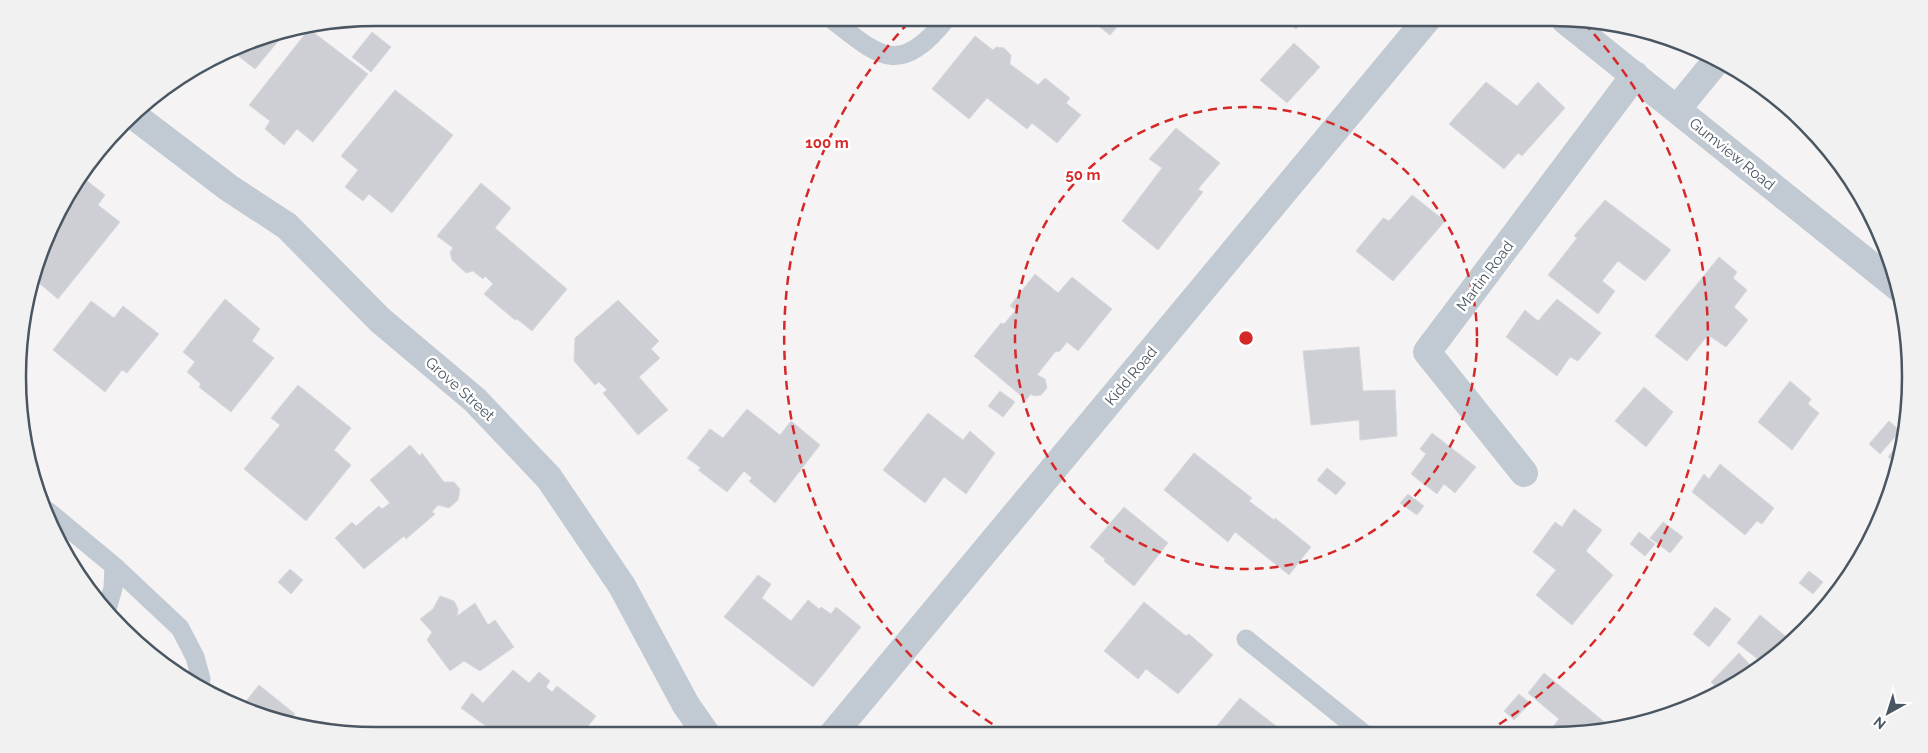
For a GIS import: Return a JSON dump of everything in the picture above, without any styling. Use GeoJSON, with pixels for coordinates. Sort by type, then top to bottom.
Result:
{"type":"FeatureCollection","features":[{"type":"Feature","properties":{"kind":"street","name":"Kidd Road"},"geometry":{"type":"LineString","coordinates":[[839,727],[1421,26]]}},
{"type":"Feature","properties":{"kind":"street","name":"Gumview Road"},"geometry":{"type":"LineString","coordinates":[[1574,27],[1888,279]]}},
{"type":"Feature","properties":{"kind":"street"},"geometry":{"type":"LineString","coordinates":[[1677,109],[1713,66]]}},
{"type":"Feature","properties":{"kind":"street","name":"Martin Road"},"geometry":{"type":"LineString","coordinates":[[1524,473],[1427,352],[1635,75]]}},
{"type":"Feature","properties":{"kind":"street","name":"Grove Street"},"geometry":{"type":"LineString","coordinates":[[140,119],[229,188],[287,226],[380,320],[475,400],[549,478],[622,586],[686,705],[701,727]]}},
{"type":"Feature","properties":{"kind":"lane"},"geometry":{"type":"LineString","coordinates":[[840,26],[868,48],[889,57],[902,55],[919,46],[940,26]]}},
{"type":"Feature","properties":{"kind":"lane"},"geometry":{"type":"LineString","coordinates":[[56,518],[114,566],[180,628],[195,657],[201,680]]}},
{"type":"Feature","properties":{"kind":"lane"},"geometry":{"type":"LineString","coordinates":[[109,602],[113,588],[114,566]]}},
{"type":"Feature","properties":{"kind":"lane"},"geometry":{"type":"LineString","coordinates":[[1246,639],[1356,727]]}},
{"type":"Feature","properties":{"kind":"building"},"geometry":{"type":"Polygon","coordinates":[[[1098,26],[1118,26],[1110,35],[1098,26]]]}},
{"type":"Feature","properties":{"kind":"building"},"geometry":{"type":"Polygon","coordinates":[[[313,32],[368,74],[313,142],[297,129],[284,145],[265,129],[270,121],[249,105],[305,34],[313,32]]]}},
{"type":"Feature","properties":{"kind":"building"},"geometry":{"type":"Polygon","coordinates":[[[372,32],[391,47],[371,72],[352,57],[372,32]]]}},
{"type":"Feature","properties":{"kind":"building"},"geometry":{"type":"Polygon","coordinates":[[[975,36],[993,50],[996,47],[1004,48],[1011,55],[1010,64],[1038,85],[1045,78],[1070,98],[1066,103],[1081,115],[1057,143],[1032,123],[1027,129],[987,98],[969,119],[932,89],[975,36]]]}},
{"type":"Feature","properties":{"kind":"building"},"geometry":{"type":"Polygon","coordinates":[[[279,40],[255,69],[237,55],[279,40]]]}},
{"type":"Feature","properties":{"kind":"building"},"geometry":{"type":"Polygon","coordinates":[[[1294,43],[1320,67],[1287,103],[1260,80],[1294,43]]]}},
{"type":"Feature","properties":{"kind":"building"},"geometry":{"type":"Polygon","coordinates":[[[1486,82],[1517,106],[1538,82],[1565,108],[1522,156],[1518,153],[1504,169],[1449,124],[1486,82]]]}},
{"type":"Feature","properties":{"kind":"building"},"geometry":{"type":"Polygon","coordinates":[[[395,90],[453,135],[392,213],[369,194],[363,201],[345,187],[358,170],[341,156],[395,90]]]}},
{"type":"Feature","properties":{"kind":"building"},"geometry":{"type":"Polygon","coordinates":[[[1176,128],[1220,163],[1198,189],[1203,192],[1158,250],[1122,221],[1162,168],[1149,159],[1176,128]]]}},
{"type":"Feature","properties":{"kind":"building"},"geometry":{"type":"Polygon","coordinates":[[[86,180],[105,195],[98,205],[120,222],[58,299],[39,283],[62,222],[86,180]]]}},
{"type":"Feature","properties":{"kind":"building"},"geometry":{"type":"Polygon","coordinates":[[[481,183],[511,208],[495,228],[567,289],[532,331],[517,319],[515,320],[484,294],[493,284],[485,276],[483,279],[473,271],[466,273],[452,260],[450,252],[453,248],[437,236],[481,183]]]}},
{"type":"Feature","properties":{"kind":"building"},"geometry":{"type":"Polygon","coordinates":[[[1412,195],[1445,221],[1393,281],[1356,251],[1383,218],[1389,221],[1412,195]]]}},
{"type":"Feature","properties":{"kind":"building"},"geometry":{"type":"Polygon","coordinates":[[[1605,200],[1671,250],[1645,281],[1618,261],[1602,281],[1615,291],[1598,314],[1548,275],[1577,238],[1574,236],[1605,200]]]}},
{"type":"Feature","properties":{"kind":"building"},"geometry":{"type":"Polygon","coordinates":[[[1719,257],[1737,272],[1733,278],[1747,290],[1734,307],[1748,320],[1726,347],[1708,335],[1687,361],[1655,336],[1719,257]]]}},
{"type":"Feature","properties":{"kind":"building"},"geometry":{"type":"Polygon","coordinates":[[[1035,274],[1058,293],[1072,277],[1112,309],[1078,351],[1067,342],[1060,351],[1055,352],[1037,375],[1045,379],[1047,388],[1041,395],[1034,396],[1031,394],[1026,400],[974,356],[1001,323],[1004,324],[1016,310],[1010,306],[1035,274]]]}},
{"type":"Feature","properties":{"kind":"building"},"geometry":{"type":"Polygon","coordinates":[[[225,299],[260,329],[252,341],[274,358],[231,412],[199,387],[201,384],[187,372],[195,362],[183,352],[225,299]]]}},
{"type":"Feature","properties":{"kind":"building"},"geometry":{"type":"Polygon","coordinates":[[[1557,299],[1601,333],[1578,361],[1570,357],[1557,376],[1506,337],[1525,310],[1538,321],[1557,299]]]}},
{"type":"Feature","properties":{"kind":"building"},"geometry":{"type":"Polygon","coordinates":[[[618,300],[659,341],[651,349],[660,358],[639,377],[668,410],[638,435],[603,393],[607,390],[599,382],[595,385],[574,361],[575,338],[618,300]]]}},
{"type":"Feature","properties":{"kind":"building"},"geometry":{"type":"Polygon","coordinates":[[[91,301],[114,318],[123,306],[159,334],[127,373],[122,370],[105,392],[53,350],[91,301]]]}},
{"type":"Feature","properties":{"kind":"building"},"geometry":{"type":"Polygon","coordinates":[[[1359,347],[1363,391],[1395,390],[1397,436],[1360,440],[1359,420],[1311,425],[1303,351],[1359,347]]]}},
{"type":"Feature","properties":{"kind":"building"},"geometry":{"type":"Polygon","coordinates":[[[1790,381],[1811,399],[1808,404],[1819,413],[1792,450],[1758,422],[1790,381]]]}},
{"type":"Feature","properties":{"kind":"building"},"geometry":{"type":"Polygon","coordinates":[[[298,385],[351,428],[334,450],[351,465],[306,521],[244,469],[280,425],[271,418],[298,385]]]}},
{"type":"Feature","properties":{"kind":"building"},"geometry":{"type":"Polygon","coordinates":[[[1644,387],[1673,412],[1646,447],[1615,421],[1644,387]]]}},
{"type":"Feature","properties":{"kind":"building"},"geometry":{"type":"Polygon","coordinates":[[[1000,391],[1015,402],[1003,417],[988,406],[1000,391]]]}},
{"type":"Feature","properties":{"kind":"building"},"geometry":{"type":"Polygon","coordinates":[[[747,409],[780,435],[791,421],[820,445],[775,503],[749,481],[752,478],[744,471],[727,492],[698,470],[701,468],[687,458],[710,429],[723,438],[747,409]]]}},
{"type":"Feature","properties":{"kind":"building"},"geometry":{"type":"Polygon","coordinates":[[[928,413],[963,440],[970,431],[995,453],[966,494],[944,477],[925,503],[883,470],[928,413]]]}},
{"type":"Feature","properties":{"kind":"building"},"geometry":{"type":"Polygon","coordinates":[[[1889,421],[1898,429],[1897,435],[1880,454],[1869,444],[1889,421]]]}},
{"type":"Feature","properties":{"kind":"building"},"geometry":{"type":"Polygon","coordinates":[[[1432,433],[1476,467],[1455,493],[1444,484],[1437,494],[1411,474],[1426,454],[1420,449],[1432,433]]]}},
{"type":"Feature","properties":{"kind":"building"},"geometry":{"type":"Polygon","coordinates":[[[410,445],[420,456],[422,453],[444,482],[454,482],[460,489],[458,500],[449,508],[438,505],[432,512],[435,514],[406,539],[404,536],[364,569],[335,538],[352,522],[356,526],[379,506],[382,509],[390,503],[370,480],[410,445]]]}},
{"type":"Feature","properties":{"kind":"building"},"geometry":{"type":"Polygon","coordinates":[[[1894,450],[1892,460],[1888,457],[1894,450]]]}},
{"type":"Feature","properties":{"kind":"building"},"geometry":{"type":"Polygon","coordinates":[[[1194,453],[1252,498],[1249,501],[1274,520],[1275,518],[1311,547],[1289,575],[1235,532],[1228,542],[1164,490],[1194,453]]]}},
{"type":"Feature","properties":{"kind":"building"},"geometry":{"type":"Polygon","coordinates":[[[1720,464],[1774,508],[1762,524],[1757,521],[1745,535],[1692,492],[1704,474],[1709,479],[1720,464]]]}},
{"type":"Feature","properties":{"kind":"building"},"geometry":{"type":"Polygon","coordinates":[[[1327,468],[1346,483],[1336,495],[1317,480],[1327,468]]]}},
{"type":"Feature","properties":{"kind":"building"},"geometry":{"type":"Polygon","coordinates":[[[1408,494],[1424,506],[1417,515],[1400,503],[1408,494]]]}},
{"type":"Feature","properties":{"kind":"building"},"geometry":{"type":"Polygon","coordinates":[[[1124,507],[1168,543],[1134,586],[1090,547],[1124,507]]]}},
{"type":"Feature","properties":{"kind":"building"},"geometry":{"type":"Polygon","coordinates":[[[1574,509],[1602,530],[1586,551],[1613,575],[1572,625],[1536,595],[1556,570],[1533,552],[1555,522],[1562,527],[1574,509]]]}},
{"type":"Feature","properties":{"kind":"building"},"geometry":{"type":"Polygon","coordinates":[[[1663,522],[1683,537],[1670,553],[1650,538],[1663,522]]]}},
{"type":"Feature","properties":{"kind":"building"},"geometry":{"type":"Polygon","coordinates":[[[1639,532],[1655,544],[1645,556],[1630,544],[1639,532]]]}},
{"type":"Feature","properties":{"kind":"building"},"geometry":{"type":"Polygon","coordinates":[[[290,569],[303,580],[291,594],[278,582],[290,569]]]}},
{"type":"Feature","properties":{"kind":"building"},"geometry":{"type":"Polygon","coordinates":[[[1809,571],[1823,582],[1813,594],[1799,583],[1809,571]]]}},
{"type":"Feature","properties":{"kind":"building"},"geometry":{"type":"Polygon","coordinates":[[[758,575],[771,584],[762,598],[791,621],[808,600],[819,609],[821,607],[831,614],[836,607],[861,627],[813,687],[724,617],[758,575]]]}},
{"type":"Feature","properties":{"kind":"building"},"geometry":{"type":"Polygon","coordinates":[[[440,596],[454,601],[458,609],[457,616],[475,603],[488,625],[495,620],[514,647],[480,671],[464,661],[450,671],[427,640],[432,632],[420,619],[433,609],[440,596]]]}},
{"type":"Feature","properties":{"kind":"building"},"geometry":{"type":"Polygon","coordinates":[[[1144,602],[1186,636],[1189,634],[1213,655],[1178,694],[1146,669],[1138,679],[1104,651],[1144,602]]]}},
{"type":"Feature","properties":{"kind":"building"},"geometry":{"type":"Polygon","coordinates":[[[1715,607],[1731,619],[1709,647],[1693,634],[1715,607]]]}},
{"type":"Feature","properties":{"kind":"building"},"geometry":{"type":"Polygon","coordinates":[[[1760,615],[1786,636],[1758,659],[1737,643],[1760,615]]]}},
{"type":"Feature","properties":{"kind":"building"},"geometry":{"type":"Polygon","coordinates":[[[1739,653],[1750,665],[1715,686],[1711,682],[1739,653]]]}},
{"type":"Feature","properties":{"kind":"building"},"geometry":{"type":"Polygon","coordinates":[[[513,670],[529,683],[539,672],[550,681],[546,687],[552,692],[557,686],[596,716],[587,727],[487,727],[461,708],[472,693],[483,703],[513,670]]]}},
{"type":"Feature","properties":{"kind":"building"},"geometry":{"type":"Polygon","coordinates":[[[1544,673],[1605,723],[1553,727],[1559,719],[1528,693],[1544,673]]]}},
{"type":"Feature","properties":{"kind":"building"},"geometry":{"type":"Polygon","coordinates":[[[259,685],[295,714],[293,717],[286,715],[246,701],[259,685]]]}},
{"type":"Feature","properties":{"kind":"building"},"geometry":{"type":"Polygon","coordinates":[[[1519,694],[1530,703],[1514,720],[1504,711],[1519,694]]]}},
{"type":"Feature","properties":{"kind":"building"},"geometry":{"type":"Polygon","coordinates":[[[1240,698],[1277,727],[1216,727],[1240,698]]]}}]}
